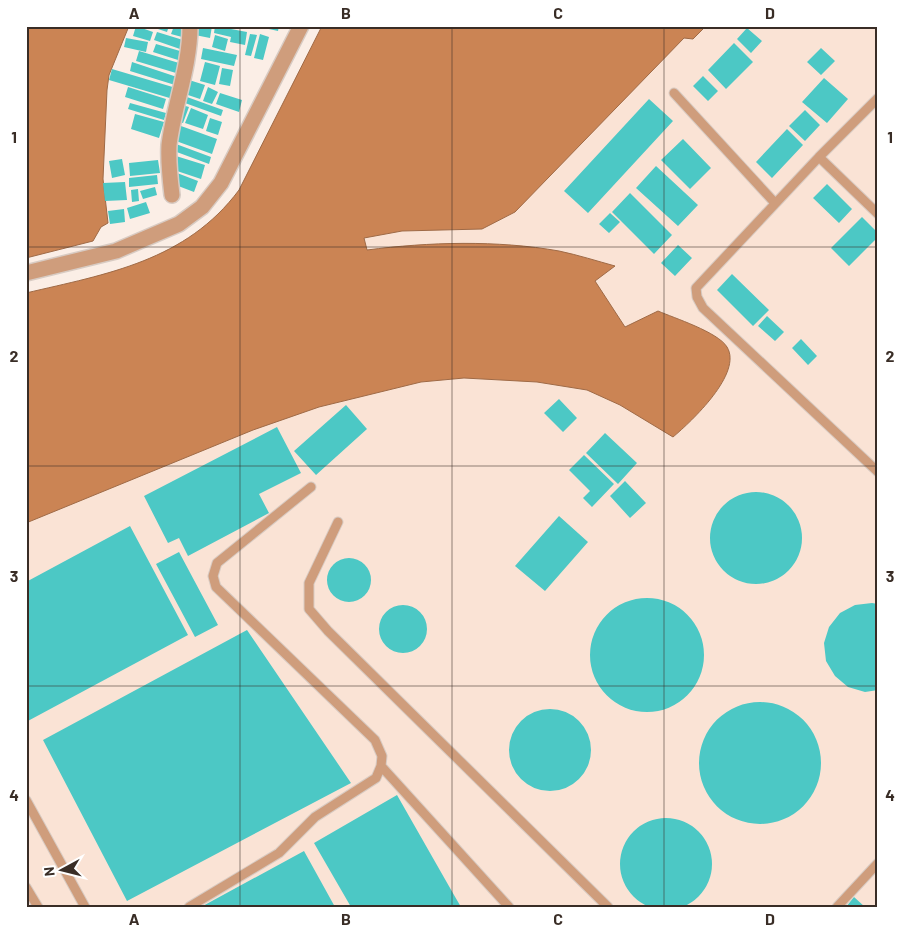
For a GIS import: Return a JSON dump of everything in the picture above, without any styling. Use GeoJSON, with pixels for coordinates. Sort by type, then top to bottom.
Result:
{"type":"FeatureCollection","features":[{"type":"Feature","properties":{"kind":"street"},"geometry":{"type":"LineString","coordinates":[[172,195],[169,171],[169,145],[184,76],[190,26]]}},
{"type":"Feature","properties":{"kind":"street"},"geometry":{"type":"LineString","coordinates":[[26,273],[116,251],[179,224],[202,207],[222,183],[302,26]]}},
{"type":"Feature","properties":{"kind":"lane"},"geometry":{"type":"LineString","coordinates":[[674,93],[775,203]]}},
{"type":"Feature","properties":{"kind":"lane"},"geometry":{"type":"LineString","coordinates":[[878,98],[819,157],[696,288],[697,297],[703,308],[878,472]]}},
{"type":"Feature","properties":{"kind":"lane"},"geometry":{"type":"LineString","coordinates":[[819,157],[878,214]]}},
{"type":"Feature","properties":{"kind":"lane"},"geometry":{"type":"LineString","coordinates":[[188,907],[279,854],[315,817],[376,778],[381,766],[382,756],[375,740],[216,587],[213,576],[216,563],[311,487]]}},
{"type":"Feature","properties":{"kind":"lane"},"geometry":{"type":"LineString","coordinates":[[338,522],[309,583],[309,609],[328,631],[608,907]]}},
{"type":"Feature","properties":{"kind":"lane"},"geometry":{"type":"LineString","coordinates":[[381,766],[509,907]]}},
{"type":"Feature","properties":{"kind":"lane"},"geometry":{"type":"LineString","coordinates":[[26,800],[85,907]]}},
{"type":"Feature","properties":{"kind":"lane"},"geometry":{"type":"LineString","coordinates":[[837,907],[878,863]]}},
{"type":"Feature","properties":{"kind":"lane"},"geometry":{"type":"LineString","coordinates":[[26,887],[38,907]]}},
{"type":"Feature","properties":{"kind":"shaded area"},"geometry":{"type":"Polygon","coordinates":[[[26,26],[129,26],[109,75],[107,90],[103,179],[108,223],[101,227],[93,241],[26,258],[26,26]]]}},
{"type":"Feature","properties":{"kind":"shaded area"},"geometry":{"type":"Polygon","coordinates":[[[322,26],[706,26],[693,39],[684,38],[515,212],[482,229],[402,231],[364,238],[367,250],[414,245],[463,243],[512,245],[559,251],[615,266],[595,281],[625,327],[658,311],[715,336],[727,347],[730,358],[728,370],[722,383],[703,408],[673,437],[620,405],[587,390],[537,382],[464,378],[421,382],[319,407],[253,430],[26,523],[26,293],[86,279],[143,261],[170,249],[195,233],[218,214],[239,190],[322,26]]]}},
{"type":"Feature","properties":{"kind":"shaded area"},"geometry":{"type":"Polygon","coordinates":[[[706,26],[878,26],[878,907],[26,907],[26,523],[253,430],[319,407],[421,382],[464,378],[537,382],[587,390],[620,405],[625,327],[595,281],[614,267],[559,251],[475,244],[410,245],[367,250],[364,238],[402,231],[429,231],[685,37],[693,39],[706,26]]]}},
{"type":"Feature","properties":{"kind":"building"},"geometry":{"type":"Polygon","coordinates":[[[136,26],[153,32],[150,41],[133,36],[136,26]]]}},
{"type":"Feature","properties":{"kind":"building"},"geometry":{"type":"Polygon","coordinates":[[[149,26],[169,26],[167,32],[149,26]]]}},
{"type":"Feature","properties":{"kind":"building"},"geometry":{"type":"Polygon","coordinates":[[[174,26],[185,26],[182,37],[171,34],[174,26]]]}},
{"type":"Feature","properties":{"kind":"building"},"geometry":{"type":"Polygon","coordinates":[[[197,26],[212,26],[210,38],[195,35],[197,26]]]}},
{"type":"Feature","properties":{"kind":"building"},"geometry":{"type":"Polygon","coordinates":[[[215,26],[247,32],[245,45],[230,42],[231,37],[214,33],[215,26]]]}},
{"type":"Feature","properties":{"kind":"building"},"geometry":{"type":"Polygon","coordinates":[[[255,26],[279,26],[278,31],[255,26]]]}},
{"type":"Feature","properties":{"kind":"building"},"geometry":{"type":"Polygon","coordinates":[[[747,28],[762,41],[751,53],[737,39],[747,28]]]}},
{"type":"Feature","properties":{"kind":"building"},"geometry":{"type":"Polygon","coordinates":[[[157,32],[183,40],[180,49],[154,40],[157,32]]]}},
{"type":"Feature","properties":{"kind":"building"},"geometry":{"type":"Polygon","coordinates":[[[250,34],[257,35],[251,56],[245,55],[250,34]]]}},
{"type":"Feature","properties":{"kind":"building"},"geometry":{"type":"Polygon","coordinates":[[[260,34],[269,37],[263,60],[254,58],[260,34]]]}},
{"type":"Feature","properties":{"kind":"building"},"geometry":{"type":"Polygon","coordinates":[[[215,35],[228,39],[225,51],[212,47],[215,35]]]}},
{"type":"Feature","properties":{"kind":"building"},"geometry":{"type":"Polygon","coordinates":[[[126,38],[148,42],[146,52],[124,47],[126,38]]]}},
{"type":"Feature","properties":{"kind":"building"},"geometry":{"type":"Polygon","coordinates":[[[734,43],[753,62],[726,89],[708,70],[734,43]]]}},
{"type":"Feature","properties":{"kind":"building"},"geometry":{"type":"Polygon","coordinates":[[[156,44],[180,51],[178,60],[153,52],[156,44]]]}},
{"type":"Feature","properties":{"kind":"building"},"geometry":{"type":"Polygon","coordinates":[[[203,48],[237,55],[234,66],[201,59],[203,48]]]}},
{"type":"Feature","properties":{"kind":"building"},"geometry":{"type":"Polygon","coordinates":[[[821,48],[835,61],[821,75],[807,62],[821,48]]]}},
{"type":"Feature","properties":{"kind":"building"},"geometry":{"type":"Polygon","coordinates":[[[139,51],[179,63],[176,73],[136,61],[139,51]]]}},
{"type":"Feature","properties":{"kind":"building"},"geometry":{"type":"Polygon","coordinates":[[[132,62],[177,77],[175,85],[130,71],[132,62]]]}},
{"type":"Feature","properties":{"kind":"building"},"geometry":{"type":"Polygon","coordinates":[[[205,62],[220,66],[215,85],[200,81],[205,62]]]}},
{"type":"Feature","properties":{"kind":"building"},"geometry":{"type":"Polygon","coordinates":[[[222,68],[233,70],[230,86],[219,84],[222,68]]]}},
{"type":"Feature","properties":{"kind":"building"},"geometry":{"type":"Polygon","coordinates":[[[112,69],[176,88],[173,99],[109,80],[112,69]]]}},
{"type":"Feature","properties":{"kind":"building"},"geometry":{"type":"Polygon","coordinates":[[[703,76],[718,91],[708,101],[693,86],[703,76]]]}},
{"type":"Feature","properties":{"kind":"building"},"geometry":{"type":"Polygon","coordinates":[[[824,78],[848,99],[827,123],[802,102],[824,78]]]}},
{"type":"Feature","properties":{"kind":"building"},"geometry":{"type":"Polygon","coordinates":[[[189,80],[205,85],[200,99],[185,94],[189,80]]]}},
{"type":"Feature","properties":{"kind":"building"},"geometry":{"type":"Polygon","coordinates":[[[128,87],[166,99],[163,109],[125,97],[128,87]]]}},
{"type":"Feature","properties":{"kind":"building"},"geometry":{"type":"Polygon","coordinates":[[[208,87],[218,92],[212,104],[203,101],[208,87]]]}},
{"type":"Feature","properties":{"kind":"building"},"geometry":{"type":"Polygon","coordinates":[[[220,93],[242,100],[239,112],[216,104],[220,93]]]}},
{"type":"Feature","properties":{"kind":"building"},"geometry":{"type":"Polygon","coordinates":[[[187,97],[223,110],[221,116],[185,103],[187,97]]]}},
{"type":"Feature","properties":{"kind":"building"},"geometry":{"type":"Polygon","coordinates":[[[649,99],[673,121],[588,213],[564,191],[649,99]]]}},
{"type":"Feature","properties":{"kind":"building"},"geometry":{"type":"Polygon","coordinates":[[[130,103],[166,113],[164,120],[128,109],[130,103]]]}},
{"type":"Feature","properties":{"kind":"building"},"geometry":{"type":"Polygon","coordinates":[[[182,105],[189,107],[183,123],[176,121],[182,105]]]}},
{"type":"Feature","properties":{"kind":"building"},"geometry":{"type":"Polygon","coordinates":[[[191,108],[208,115],[203,129],[185,123],[191,108]]]}},
{"type":"Feature","properties":{"kind":"building"},"geometry":{"type":"Polygon","coordinates":[[[805,110],[820,125],[805,141],[789,126],[805,110]]]}},
{"type":"Feature","properties":{"kind":"building"},"geometry":{"type":"Polygon","coordinates":[[[135,114],[164,122],[159,138],[131,129],[135,114]]]}},
{"type":"Feature","properties":{"kind":"building"},"geometry":{"type":"Polygon","coordinates":[[[210,118],[222,122],[218,135],[206,131],[210,118]]]}},
{"type":"Feature","properties":{"kind":"building"},"geometry":{"type":"Polygon","coordinates":[[[181,126],[217,139],[212,154],[176,141],[181,126]]]}},
{"type":"Feature","properties":{"kind":"building"},"geometry":{"type":"Polygon","coordinates":[[[787,129],[803,145],[772,178],[756,162],[787,129]]]}},
{"type":"Feature","properties":{"kind":"building"},"geometry":{"type":"Polygon","coordinates":[[[683,139],[711,168],[690,189],[661,160],[683,139]]]}},
{"type":"Feature","properties":{"kind":"building"},"geometry":{"type":"Polygon","coordinates":[[[176,144],[211,157],[209,164],[174,151],[176,144]]]}},
{"type":"Feature","properties":{"kind":"building"},"geometry":{"type":"Polygon","coordinates":[[[176,156],[205,165],[201,179],[171,169],[176,156]]]}},
{"type":"Feature","properties":{"kind":"building"},"geometry":{"type":"Polygon","coordinates":[[[122,159],[125,175],[112,178],[109,161],[122,159]]]}},
{"type":"Feature","properties":{"kind":"building"},"geometry":{"type":"Polygon","coordinates":[[[158,160],[160,173],[130,176],[129,163],[158,160]]]}},
{"type":"Feature","properties":{"kind":"building"},"geometry":{"type":"Polygon","coordinates":[[[656,166],[698,205],[678,226],[636,188],[656,166]]]}},
{"type":"Feature","properties":{"kind":"building"},"geometry":{"type":"Polygon","coordinates":[[[177,173],[198,181],[194,192],[173,184],[177,173]]]}},
{"type":"Feature","properties":{"kind":"building"},"geometry":{"type":"Polygon","coordinates":[[[157,175],[158,184],[129,187],[129,178],[157,175]]]}},
{"type":"Feature","properties":{"kind":"building"},"geometry":{"type":"Polygon","coordinates":[[[125,182],[127,200],[105,201],[103,183],[125,182]]]}},
{"type":"Feature","properties":{"kind":"building"},"geometry":{"type":"Polygon","coordinates":[[[827,184],[852,209],[839,223],[813,198],[827,184]]]}},
{"type":"Feature","properties":{"kind":"building"},"geometry":{"type":"Polygon","coordinates":[[[155,187],[157,195],[143,199],[140,191],[155,187]]]}},
{"type":"Feature","properties":{"kind":"building"},"geometry":{"type":"Polygon","coordinates":[[[138,189],[139,201],[132,202],[131,190],[138,189]]]}},
{"type":"Feature","properties":{"kind":"building"},"geometry":{"type":"Polygon","coordinates":[[[630,193],[672,235],[654,254],[612,212],[630,193]]]}},
{"type":"Feature","properties":{"kind":"building"},"geometry":{"type":"Polygon","coordinates":[[[146,202],[150,213],[130,219],[127,208],[146,202]]]}},
{"type":"Feature","properties":{"kind":"building"},"geometry":{"type":"Polygon","coordinates":[[[124,209],[125,222],[110,224],[108,211],[124,209]]]}},
{"type":"Feature","properties":{"kind":"building"},"geometry":{"type":"Polygon","coordinates":[[[610,213],[620,222],[609,233],[599,224],[610,213]]]}},
{"type":"Feature","properties":{"kind":"building"},"geometry":{"type":"Polygon","coordinates":[[[862,217],[878,233],[878,237],[849,266],[831,248],[862,217]]]}},
{"type":"Feature","properties":{"kind":"building"},"geometry":{"type":"Polygon","coordinates":[[[678,245],[692,258],[675,276],[661,263],[678,245]]]}},
{"type":"Feature","properties":{"kind":"building"},"geometry":{"type":"Polygon","coordinates":[[[732,274],[769,310],[753,326],[717,290],[732,274]]]}},
{"type":"Feature","properties":{"kind":"building"},"geometry":{"type":"Polygon","coordinates":[[[767,316],[784,332],[775,341],[758,326],[767,316]]]}},
{"type":"Feature","properties":{"kind":"building"},"geometry":{"type":"Polygon","coordinates":[[[801,339],[817,356],[808,365],[792,348],[801,339]]]}},
{"type":"Feature","properties":{"kind":"building"},"geometry":{"type":"Polygon","coordinates":[[[559,399],[577,418],[563,432],[544,413],[559,399]]]}},
{"type":"Feature","properties":{"kind":"building"},"geometry":{"type":"Polygon","coordinates":[[[346,405],[367,429],[316,475],[294,451],[346,405]]]}},
{"type":"Feature","properties":{"kind":"building"},"geometry":{"type":"Polygon","coordinates":[[[277,427],[301,473],[259,494],[269,513],[188,556],[179,538],[168,543],[144,496],[277,427]]]}},
{"type":"Feature","properties":{"kind":"building"},"geometry":{"type":"Polygon","coordinates":[[[605,433],[637,463],[618,484],[586,453],[605,433]]]}},
{"type":"Feature","properties":{"kind":"building"},"geometry":{"type":"Polygon","coordinates":[[[584,455],[614,484],[592,507],[583,498],[590,491],[569,470],[584,455]]]}},
{"type":"Feature","properties":{"kind":"building"},"geometry":{"type":"Polygon","coordinates":[[[625,481],[646,503],[630,518],[610,496],[625,481]]]}},
{"type":"Feature","properties":{"kind":"building"},"geometry":{"type":"Polygon","coordinates":[[[756,492],[774,495],[789,505],[799,520],[802,538],[799,556],[789,571],[774,581],[756,584],[738,581],[723,571],[713,556],[710,538],[713,520],[723,505],[738,495],[756,492]]]}},
{"type":"Feature","properties":{"kind":"building"},"geometry":{"type":"Polygon","coordinates":[[[559,516],[588,542],[545,591],[515,566],[559,516]]]}},
{"type":"Feature","properties":{"kind":"building"},"geometry":{"type":"Polygon","coordinates":[[[130,526],[188,635],[26,722],[26,582],[130,526]]]}},
{"type":"Feature","properties":{"kind":"building"},"geometry":{"type":"Polygon","coordinates":[[[179,552],[218,625],[195,637],[156,564],[179,552]]]}},
{"type":"Feature","properties":{"kind":"building"},"geometry":{"type":"Polygon","coordinates":[[[353,558],[365,564],[370,571],[370,589],[365,596],[358,601],[345,602],[337,599],[330,592],[327,576],[330,568],[337,561],[353,558]]]}},
{"type":"Feature","properties":{"kind":"building"},"geometry":{"type":"Polygon","coordinates":[[[647,598],[669,602],[688,614],[700,633],[704,655],[700,677],[688,696],[669,708],[647,712],[625,708],[606,696],[594,677],[590,655],[594,633],[606,614],[625,602],[647,598]]]}},
{"type":"Feature","properties":{"kind":"building"},"geometry":{"type":"Polygon","coordinates":[[[878,604],[878,690],[865,692],[848,687],[835,676],[826,661],[824,643],[829,627],[840,613],[855,605],[878,604]]]}},
{"type":"Feature","properties":{"kind":"building"},"geometry":{"type":"Polygon","coordinates":[[[398,605],[408,605],[420,612],[427,624],[427,634],[420,646],[408,653],[398,653],[390,649],[383,642],[379,634],[379,624],[383,616],[390,609],[398,605]]]}},
{"type":"Feature","properties":{"kind":"building"},"geometry":{"type":"Polygon","coordinates":[[[247,630],[351,783],[127,901],[43,740],[247,630]]]}},
{"type":"Feature","properties":{"kind":"building"},"geometry":{"type":"Polygon","coordinates":[[[760,702],[783,706],[803,720],[817,740],[821,763],[817,786],[803,806],[783,820],[760,824],[737,820],[717,806],[703,786],[699,763],[703,740],[717,720],[737,706],[760,702]]]}},
{"type":"Feature","properties":{"kind":"building"},"geometry":{"type":"Polygon","coordinates":[[[550,709],[566,712],[579,721],[588,734],[591,750],[588,766],[579,779],[566,788],[550,791],[534,788],[521,779],[512,766],[509,750],[512,734],[521,721],[534,712],[550,709]]]}},
{"type":"Feature","properties":{"kind":"building"},"geometry":{"type":"Polygon","coordinates":[[[397,795],[461,907],[351,907],[314,843],[397,795]]]}},
{"type":"Feature","properties":{"kind":"building"},"geometry":{"type":"Polygon","coordinates":[[[666,818],[683,822],[698,832],[708,847],[712,864],[708,881],[698,896],[683,906],[666,910],[649,906],[634,896],[624,881],[620,864],[624,847],[634,832],[649,822],[666,818]]]}},
{"type":"Feature","properties":{"kind":"building"},"geometry":{"type":"Polygon","coordinates":[[[304,851],[335,907],[201,907],[304,851]]]}},
{"type":"Feature","properties":{"kind":"building"},"geometry":{"type":"Polygon","coordinates":[[[854,897],[865,907],[846,907],[854,897]]]}}]}
